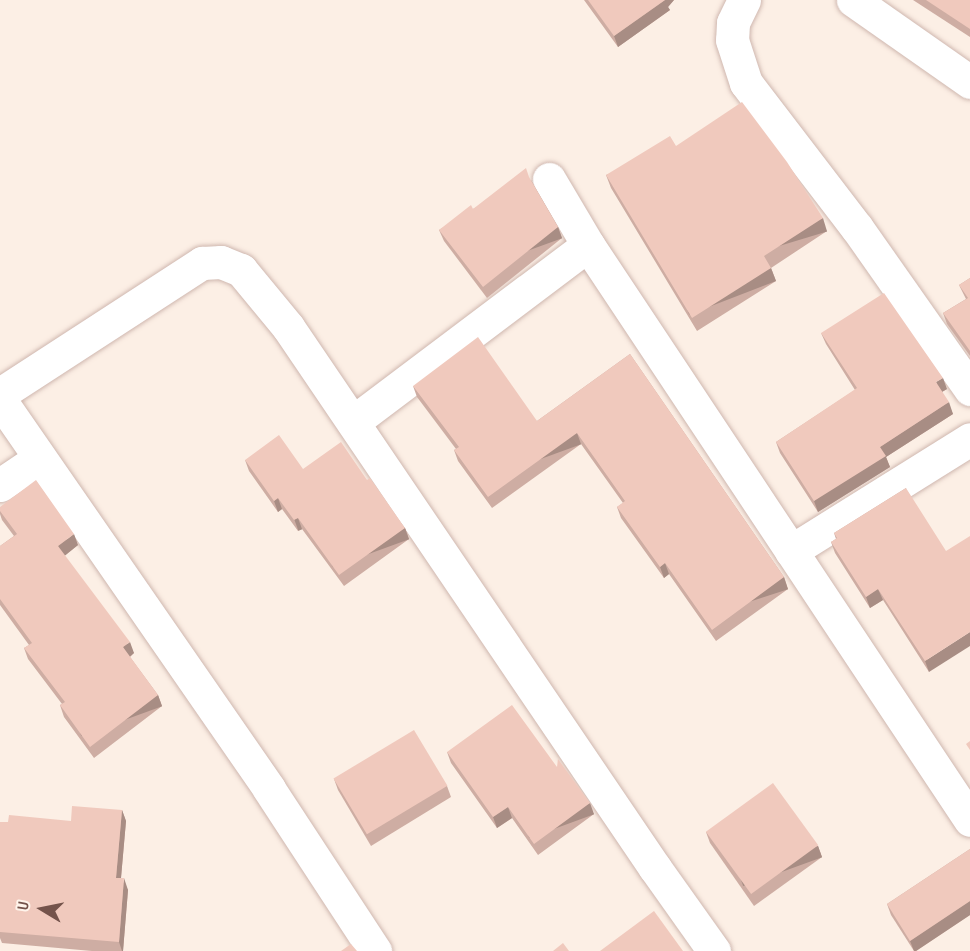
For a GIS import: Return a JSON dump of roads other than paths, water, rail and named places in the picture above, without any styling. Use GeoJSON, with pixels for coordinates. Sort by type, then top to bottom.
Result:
{"type":"FeatureCollection","features":[{"type":"Feature","properties":{"kind":"street"},"geometry":{"type":"LineString","coordinates":[[744,0],[733,23],[732,40],[746,83],[857,228],[970,389]]}},
{"type":"Feature","properties":{"kind":"street"},"geometry":{"type":"LineString","coordinates":[[853,0],[970,82]]}},
{"type":"Feature","properties":{"kind":"street"},"geometry":{"type":"LineString","coordinates":[[549,179],[588,245],[970,820]]}},
{"type":"Feature","properties":{"kind":"street"},"geometry":{"type":"LineString","coordinates":[[353,422],[588,245]]}},
{"type":"Feature","properties":{"kind":"street"},"geometry":{"type":"LineString","coordinates":[[0,394],[202,263],[221,262],[241,270],[288,327],[655,868],[714,951]]}},
{"type":"Feature","properties":{"kind":"street"},"geometry":{"type":"LineString","coordinates":[[0,400],[269,789],[375,951]]}},
{"type":"Feature","properties":{"kind":"street"},"geometry":{"type":"LineString","coordinates":[[791,551],[970,439]]}},
{"type":"Feature","properties":{"kind":"street"},"geometry":{"type":"LineString","coordinates":[[0,484],[40,458]]}}]}
